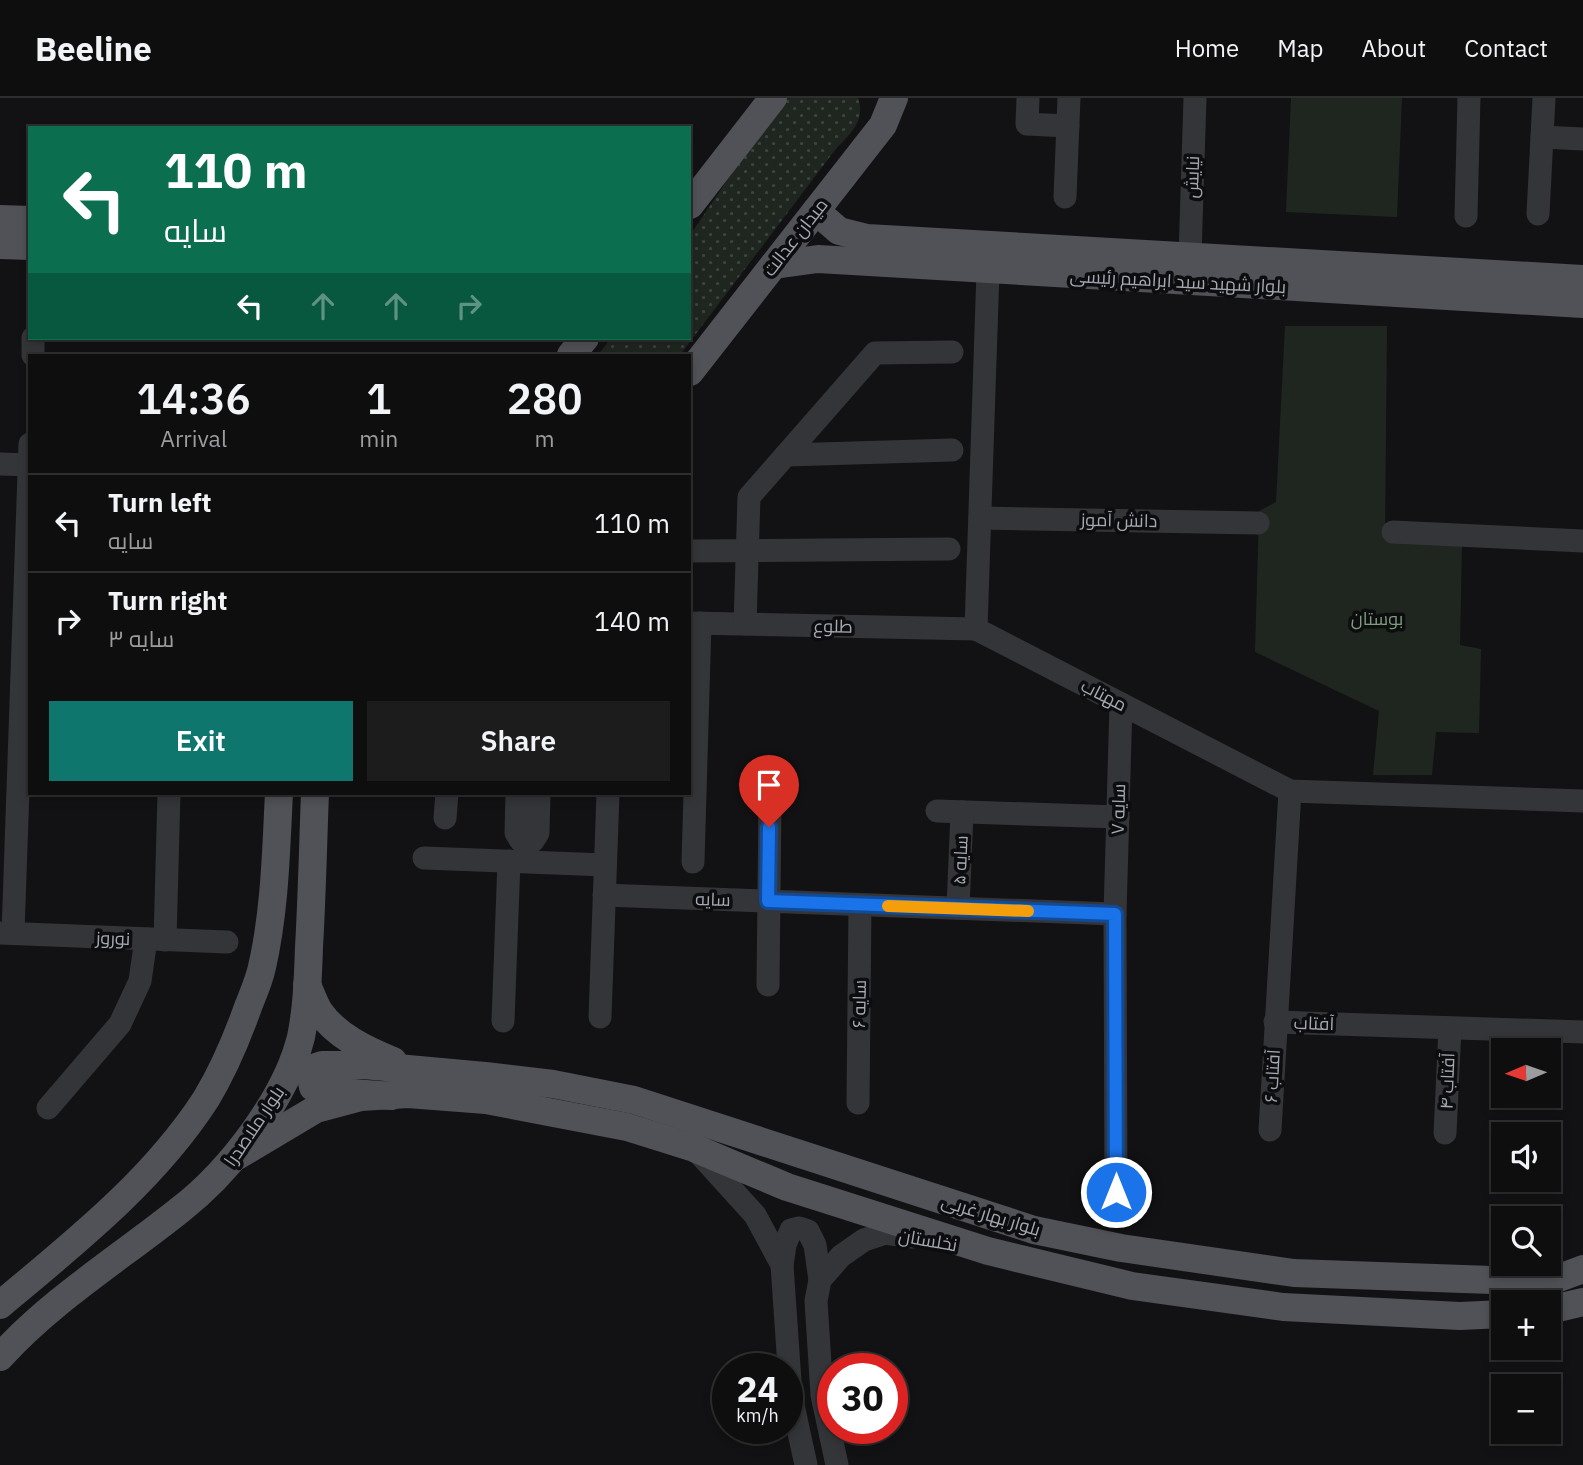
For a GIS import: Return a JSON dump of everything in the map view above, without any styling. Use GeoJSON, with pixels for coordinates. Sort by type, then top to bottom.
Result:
{"type":"FeatureCollection","features":[{"type":"Feature","properties":{"kind":"main road"},"geometry":{"type":"LineString","coordinates":[[691,204],[773,98]]}},
{"type":"Feature","properties":{"kind":"main road","name":"میدان عدالت"},"geometry":{"type":"LineString","coordinates":[[691,371],[883,125],[894,98]]}},
{"type":"Feature","properties":{"kind":"main road","name":"بلوار شهید سید ابراهیم رئیسی"},"geometry":{"type":"LineString","coordinates":[[816,211],[839,231],[867,238],[1583,304]]}},
{"type":"Feature","properties":{"kind":"main road"},"geometry":{"type":"LineString","coordinates":[[0,219],[28,220]]}},
{"type":"Feature","properties":{"kind":"main road"},"geometry":{"type":"LineString","coordinates":[[0,245],[28,246]]}},
{"type":"Feature","properties":{"kind":"main road","name":"بلوار شهید سید ابراهیم رئیسی"},"geometry":{"type":"LineString","coordinates":[[774,265],[818,259],[988,271],[1189,269],[1583,279]]}},
{"type":"Feature","properties":{"kind":"main road"},"geometry":{"type":"LineString","coordinates":[[572,354],[583,340]]}},
{"type":"Feature","properties":{"kind":"main road"},"geometry":{"type":"LineString","coordinates":[[0,1305],[91,1228],[134,1186],[170,1146],[206,1098],[240,1029],[262,968],[273,898],[279,795]]}},
{"type":"Feature","properties":{"kind":"main road","name":"بلوار ملاصدرا"},"geometry":{"type":"LineString","coordinates":[[0,1357],[25,1329],[182,1209],[221,1174],[237,1156],[285,1080],[300,1037],[307,985],[315,795]]}},
{"type":"Feature","properties":{"kind":"main road"},"geometry":{"type":"LineString","coordinates":[[307,985],[319,1011],[334,1028],[363,1048],[403,1087]]}},
{"type":"Feature","properties":{"kind":"main road","name":"بلوار بهار غربی"},"geometry":{"type":"LineString","coordinates":[[403,1087],[553,1084],[634,1100],[1034,1230],[1121,1248],[1294,1273],[1520,1281],[1559,1278],[1583,1269]]}},
{"type":"Feature","properties":{"kind":"main road"},"geometry":{"type":"LineString","coordinates":[[237,1156],[316,1109],[403,1087]]}},
{"type":"Feature","properties":{"kind":"main road","name":"بلوار بهار غربی"},"geometry":{"type":"LineString","coordinates":[[403,1087],[550,1111],[627,1127],[694,1148],[787,1187],[988,1251],[1132,1286],[1283,1307],[1461,1316],[1491,1315]]}},
{"type":"Feature","properties":{"kind":"main road"},"geometry":{"type":"LineString","coordinates":[[1561,1308],[1583,1302]]}},
{"type":"Feature","properties":{"kind":"street"},"geometry":{"type":"LineString","coordinates":[[1028,98],[1027,124],[1068,126]]}},
{"type":"Feature","properties":{"kind":"street"},"geometry":{"type":"LineString","coordinates":[[1065,197],[1069,98]]}},
{"type":"Feature","properties":{"kind":"street","name":"نیایش"},"geometry":{"type":"LineString","coordinates":[[1189,269],[1195,98]]}},
{"type":"Feature","properties":{"kind":"street"},"geometry":{"type":"LineString","coordinates":[[1466,216],[1469,98]]}},
{"type":"Feature","properties":{"kind":"street"},"geometry":{"type":"LineString","coordinates":[[1538,214],[1544,98]]}},
{"type":"Feature","properties":{"kind":"street"},"geometry":{"type":"LineString","coordinates":[[1542,137],[1583,139]]}},
{"type":"Feature","properties":{"kind":"street"},"geometry":{"type":"LineString","coordinates":[[976,629],[988,271]]}},
{"type":"Feature","properties":{"kind":"street"},"geometry":{"type":"LineString","coordinates":[[746,624],[749,497],[875,353],[952,352]]}},
{"type":"Feature","properties":{"kind":"street"},"geometry":{"type":"LineString","coordinates":[[786,455],[952,450]]}},
{"type":"Feature","properties":{"kind":"street"},"geometry":{"type":"LineString","coordinates":[[0,464],[28,465]]}},
{"type":"Feature","properties":{"kind":"street"},"geometry":{"type":"LineString","coordinates":[[7,933],[28,486]]}},
{"type":"Feature","properties":{"kind":"street","name":"دانش آموز"},"geometry":{"type":"LineString","coordinates":[[980,518],[1258,523]]}},
{"type":"Feature","properties":{"kind":"street"},"geometry":{"type":"LineString","coordinates":[[1392,532],[1583,541]]}},
{"type":"Feature","properties":{"kind":"street"},"geometry":{"type":"LineString","coordinates":[[691,551],[949,549]]}},
{"type":"Feature","properties":{"kind":"street"},"geometry":{"type":"LineString","coordinates":[[693,862],[695,623]]}},
{"type":"Feature","properties":{"kind":"street","name":"طلوع"},"geometry":{"type":"LineString","coordinates":[[695,623],[976,629]]}},
{"type":"Feature","properties":{"kind":"street","name":"مهتاب"},"geometry":{"type":"LineString","coordinates":[[976,629],[1290,792],[1583,800]]}},
{"type":"Feature","properties":{"kind":"street","name":"سایه ۷"},"geometry":{"type":"LineString","coordinates":[[1116,1192],[1115,914],[1121,704]]}},
{"type":"Feature","properties":{"kind":"street","name":"آفتاب"},"geometry":{"type":"LineString","coordinates":[[1290,792],[1275,1022],[1583,1032]]}},
{"type":"Feature","properties":{"kind":"street"},"geometry":{"type":"LineString","coordinates":[[48,1108],[120,1024],[140,981],[156,939],[169,795]]}},
{"type":"Feature","properties":{"kind":"street"},"geometry":{"type":"LineString","coordinates":[[445,818],[447,795]]}},
{"type":"Feature","properties":{"kind":"street"},"geometry":{"type":"LineString","coordinates":[[517,795],[516,833],[521,841],[533,841],[538,833],[539,795]]}},
{"type":"Feature","properties":{"kind":"street"},"geometry":{"type":"LineString","coordinates":[[600,1017],[608,795]]}},
{"type":"Feature","properties":{"kind":"street"},"geometry":{"type":"LineString","coordinates":[[768,985],[770,802]]}},
{"type":"Feature","properties":{"kind":"street"},"geometry":{"type":"LineString","coordinates":[[937,811],[1118,817]]}},
{"type":"Feature","properties":{"kind":"street","name":"سایه ۵"},"geometry":{"type":"LineString","coordinates":[[957,908],[962,812]]}},
{"type":"Feature","properties":{"kind":"street"},"geometry":{"type":"LineString","coordinates":[[424,858],[605,865]]}},
{"type":"Feature","properties":{"kind":"street"},"geometry":{"type":"LineString","coordinates":[[503,1021],[509,861]]}},
{"type":"Feature","properties":{"kind":"street","name":"سایه"},"geometry":{"type":"LineString","coordinates":[[604,895],[1115,914]]}},
{"type":"Feature","properties":{"kind":"street","name":"سایه ۶"},"geometry":{"type":"LineString","coordinates":[[858,1103],[860,905]]}},
{"type":"Feature","properties":{"kind":"street","name":"نوروز"},"geometry":{"type":"LineString","coordinates":[[7,933],[227,942]]}},
{"type":"Feature","properties":{"kind":"street","name":"آفتاب ۶"},"geometry":{"type":"LineString","coordinates":[[1270,1130],[1275,1022]]}},
{"type":"Feature","properties":{"kind":"street","name":"آفتاب ۴"},"geometry":{"type":"LineString","coordinates":[[1445,1133],[1450,1028]]}},
{"type":"Feature","properties":{"kind":"street"},"geometry":{"type":"LineString","coordinates":[[694,1148],[755,1215],[782,1265]]}},
{"type":"Feature","properties":{"kind":"street"},"geometry":{"type":"LineString","coordinates":[[806,1465],[791,1396],[782,1265],[791,1230],[799,1228],[808,1231],[815,1245],[820,1280],[816,1301],[822,1395],[837,1465]]}},
{"type":"Feature","properties":{"kind":"street","name":"نخلستان"},"geometry":{"type":"LineString","coordinates":[[820,1280],[841,1256],[864,1240],[885,1233],[988,1251]]}},
{"type":"Feature","properties":{"kind":"green space"},"geometry":{"type":"Polygon","coordinates":[[[787,98],[858,98],[860,114],[851,133],[835,150],[681,354],[599,354],[609,340],[691,340],[691,234],[778,106],[787,98]]]}},
{"type":"Feature","properties":{"kind":"green space"},"geometry":{"type":"Polygon","coordinates":[[[1291,98],[1402,98],[1397,217],[1286,212],[1291,98]]]}},
{"type":"Feature","properties":{"kind":"green space","name":"بوستان"},"geometry":{"type":"Polygon","coordinates":[[[1285,326],[1387,326],[1385,535],[1462,544],[1460,645],[1481,649],[1479,733],[1436,732],[1432,775],[1373,775],[1379,711],[1255,652],[1259,511],[1276,502],[1285,326]]]}},
{"type":"Feature","properties":{"kind":"slow traffic"},"geometry":{"type":"LineString","coordinates":[[888,906],[1028,911]]}},
{"type":"Feature","properties":{"kind":"route"},"geometry":{"type":"LineString","coordinates":[[769,827],[768,901],[1115,914],[1116,1192]]}}]}
